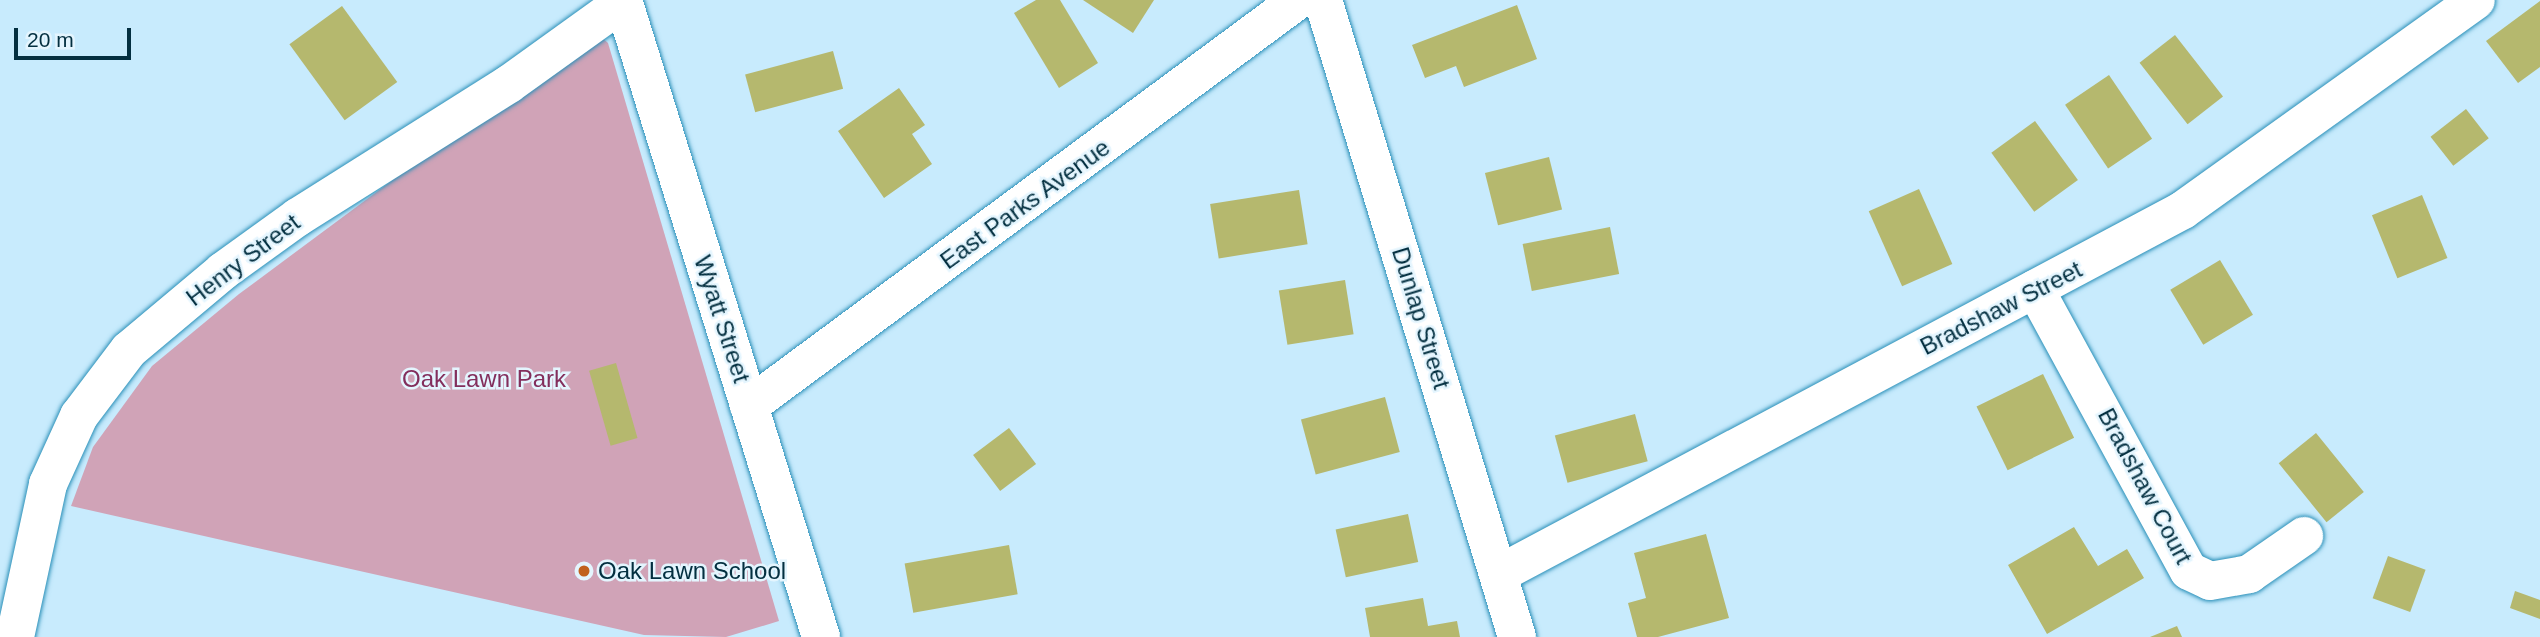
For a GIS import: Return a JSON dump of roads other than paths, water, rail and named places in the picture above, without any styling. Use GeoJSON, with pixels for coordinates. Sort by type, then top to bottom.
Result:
{"type":"FeatureCollection","features":[{"type":"Feature","properties":{"kind":"street","name":"East Parks Avenue"},"geometry":{"type":"LineString","coordinates":[[749,406],[1298,0]]}},
{"type":"Feature","properties":{"kind":"street","name":"Dunlap Street"},"geometry":{"type":"LineString","coordinates":[[1323,0],[1517,637]]}},
{"type":"Feature","properties":{"kind":"street","name":"Bradshaw Street"},"geometry":{"type":"LineString","coordinates":[[1499,574],[2183,210],[2476,0]]}},
{"type":"Feature","properties":{"kind":"street","name":"Wyatt Street"},"geometry":{"type":"LineString","coordinates":[[623,1],[821,637]]}},
{"type":"Feature","properties":{"kind":"street","name":"Henry Street"},"geometry":{"type":"LineString","coordinates":[[15,637],[48,484],[79,416],[129,350],[223,271],[298,217],[509,84],[623,1]]}},
{"type":"Feature","properties":{"kind":"street","name":"Bradshaw Court"},"geometry":{"type":"LineString","coordinates":[[2035,289],[2189,571],[2210,581],[2249,574],[2304,536]]}},
{"type":"Feature","properties":{"kind":"place","name":"Oak Lawn School"},"geometry":{"type":"Point","coordinates":[584,571]}},
{"type":"Feature","properties":{"kind":"park label","name":"Oak Lawn Park"},"geometry":{"type":"Point","coordinates":[484,379]}}]}
